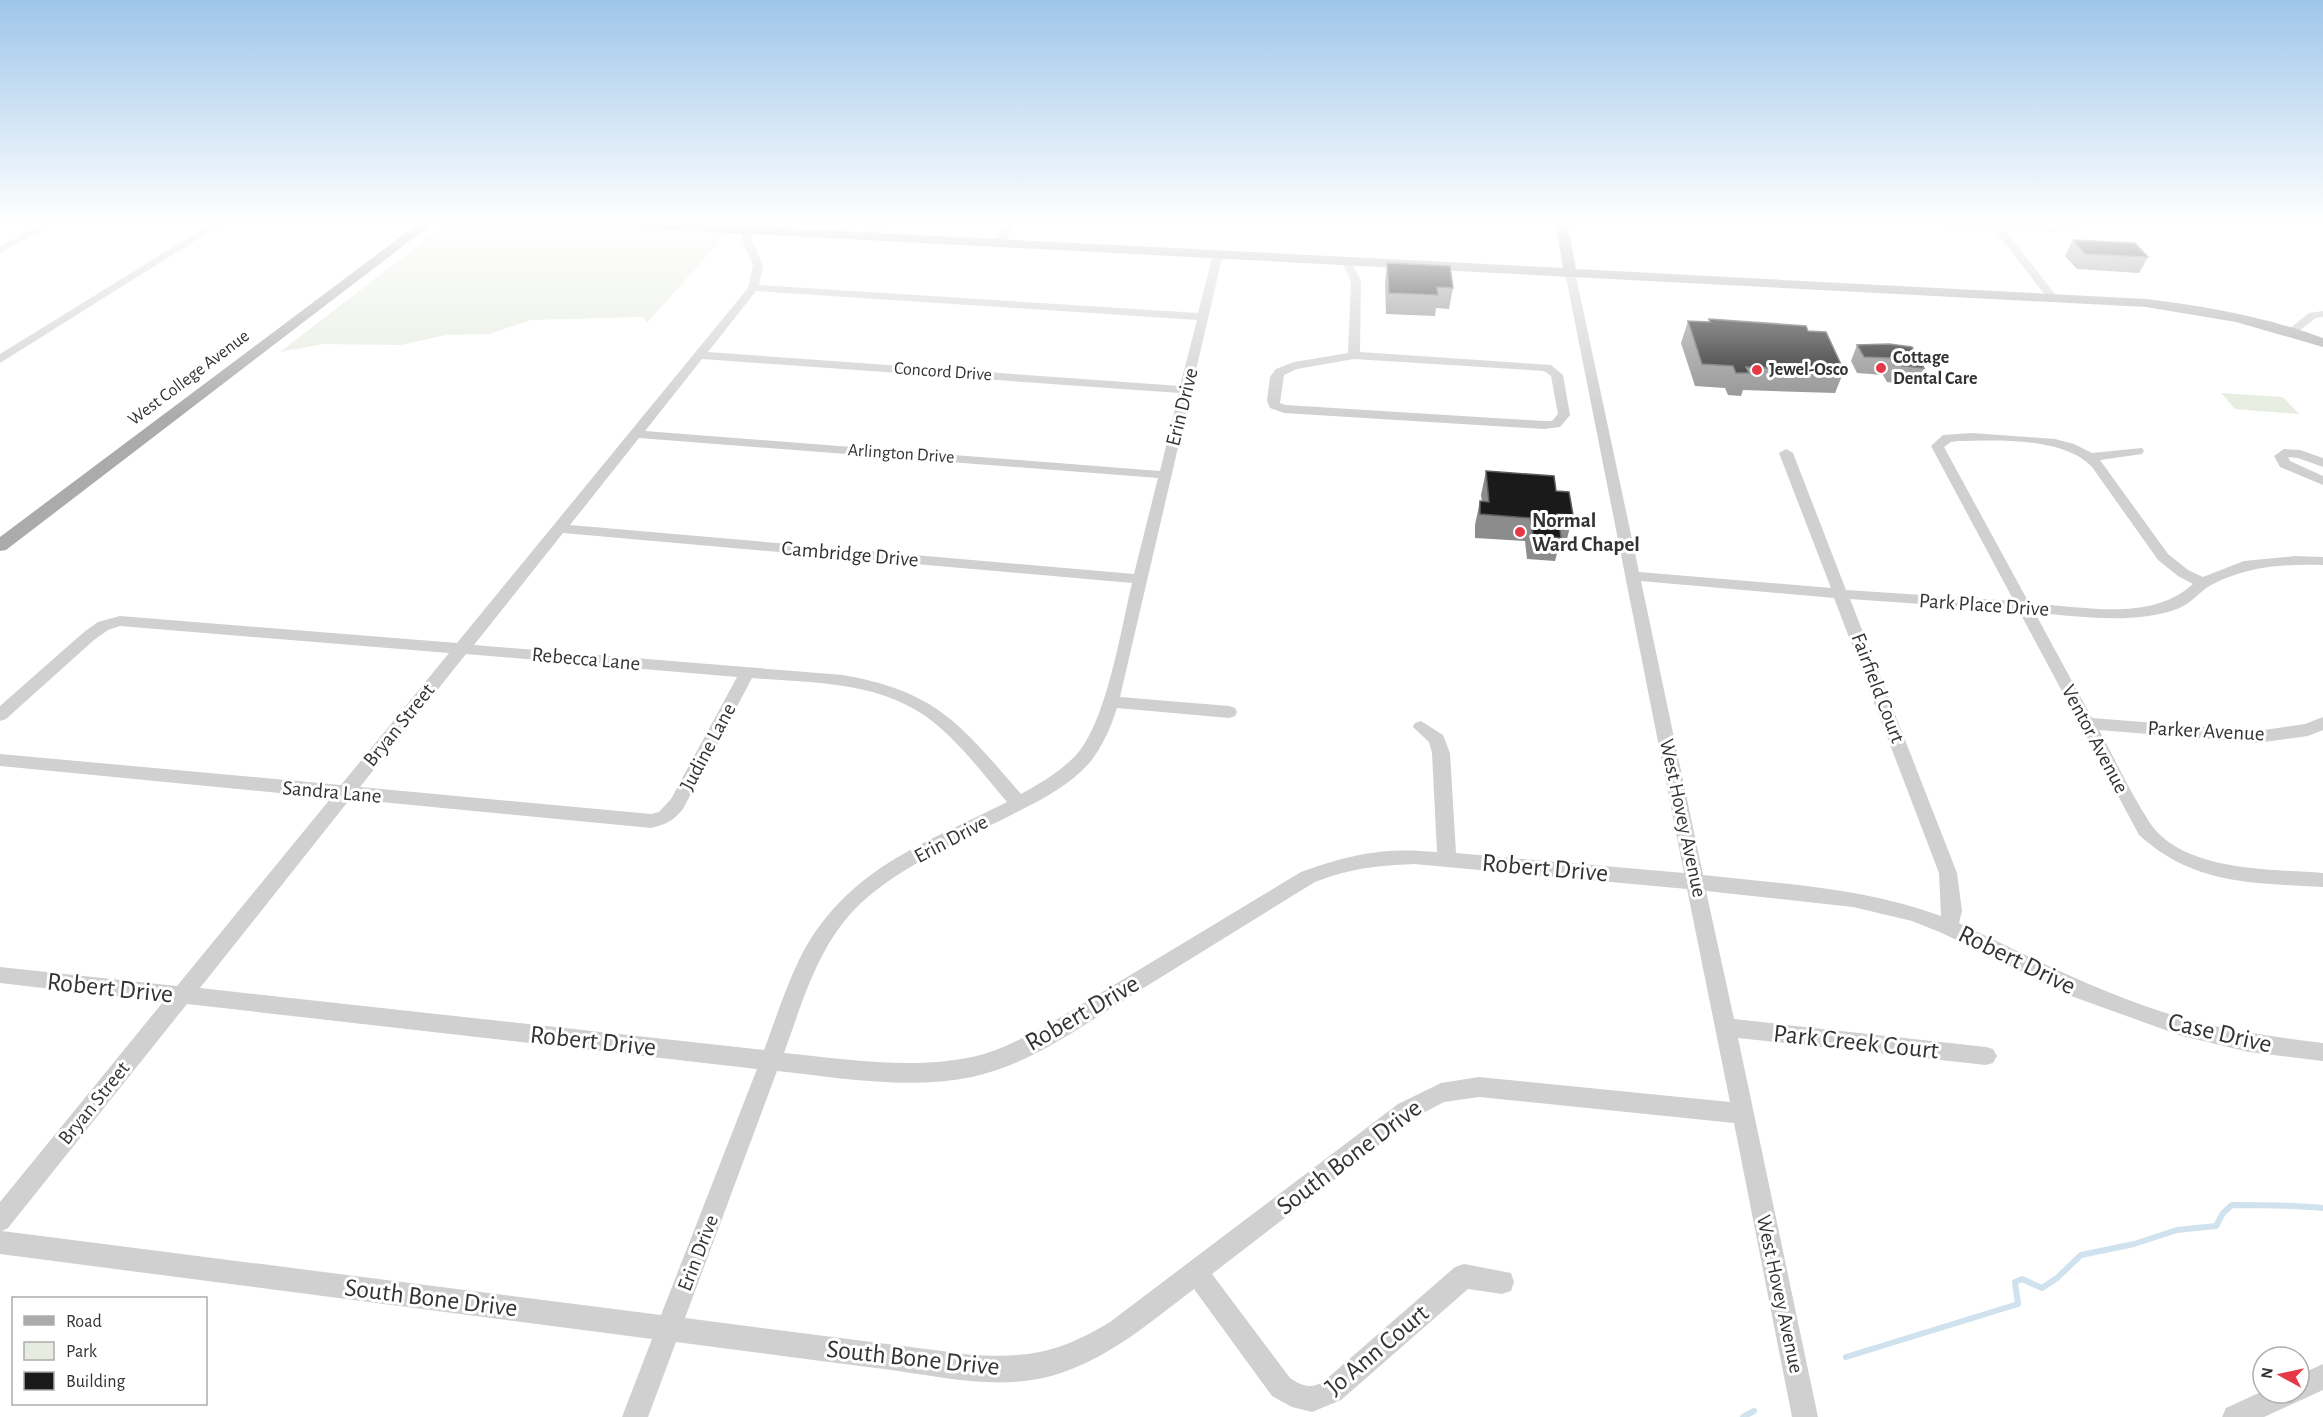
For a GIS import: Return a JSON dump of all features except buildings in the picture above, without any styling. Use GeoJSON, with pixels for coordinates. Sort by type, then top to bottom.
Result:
{"type":"FeatureCollection","features":[{"type":"Feature","properties":{"kind":"main road","name":"West College Avenue"},"geometry":{"type":"LineString","coordinates":[[0,546],[344,286]]}},
{"type":"Feature","properties":{"kind":"main road"},"geometry":{"type":"LineString","coordinates":[[1837,286],[2189,308],[2246,319],[2323,343]]}},
{"type":"Feature","properties":{"kind":"street"},"geometry":{"type":"LineString","coordinates":[[0,359],[117,286]]}},
{"type":"Feature","properties":{"kind":"street","name":"Erin Drive"},"geometry":{"type":"LineString","coordinates":[[635,1417],[807,964],[823,935],[854,898],[904,864],[1051,787],[1084,757],[1098,735],[1111,702],[1211,286]]}},
{"type":"Feature","properties":{"kind":"street"},"geometry":{"type":"LineString","coordinates":[[1354,355],[1356,286]]}},
{"type":"Feature","properties":{"kind":"street","name":"West Hovey Avenue"},"geometry":{"type":"LineString","coordinates":[[1573,286],[1805,1417]]}},
{"type":"Feature","properties":{"kind":"street"},"geometry":{"type":"LineString","coordinates":[[2044,286],[2053,298]]}},
{"type":"Feature","properties":{"kind":"street"},"geometry":{"type":"LineString","coordinates":[[753,288],[1204,317]]}},
{"type":"Feature","properties":{"kind":"street","name":"Bryan Street"},"geometry":{"type":"LineString","coordinates":[[0,1220],[753,288]]}},
{"type":"Feature","properties":{"kind":"street"},"geometry":{"type":"LineString","coordinates":[[2291,332],[2313,315],[2323,314]]}},
{"type":"Feature","properties":{"kind":"street","name":"Concord Drive"},"geometry":{"type":"LineString","coordinates":[[700,355],[1186,390]]}},
{"type":"Feature","properties":{"kind":"street"},"geometry":{"type":"LineString","coordinates":[[1354,355],[1547,368],[1557,375],[1564,415],[1556,424],[1544,425],[1284,409],[1274,405],[1276,377],[1280,372],[1294,366],[1354,355]]}},
{"type":"Feature","properties":{"kind":"street","name":"Arlington Drive"},"geometry":{"type":"LineString","coordinates":[[636,434],[1166,476]]}},
{"type":"Feature","properties":{"kind":"street","name":"Ventor Avenue"},"geometry":{"type":"LineString","coordinates":[[2091,457],[2067,446],[2046,442],[1962,436],[1944,440],[1937,446],[2145,830],[2167,852],[2224,872],[2323,880]]}},
{"type":"Feature","properties":{"kind":"street"},"geometry":{"type":"LineString","coordinates":[[2137,451],[2091,457],[2163,557],[2183,573],[2204,583]]}},
{"type":"Feature","properties":{"kind":"street","name":"Fairfield Court"},"geometry":{"type":"LineString","coordinates":[[1786,453],[1948,873],[1952,910],[1949,927]]}},
{"type":"Feature","properties":{"kind":"street"},"geometry":{"type":"LineString","coordinates":[[2323,463],[2300,454],[2284,453],[2281,456],[2285,464],[2323,481]]}},
{"type":"Feature","properties":{"kind":"street","name":"Cambridge Drive"},"geometry":{"type":"LineString","coordinates":[[560,528],[1140,579]]}},
{"type":"Feature","properties":{"kind":"street","name":"Park Place Drive"},"geometry":{"type":"LineString","coordinates":[[1633,576],[2123,614],[2173,605],[2188,597],[2204,583],[2244,565],[2295,560],[2323,561]]}},
{"type":"Feature","properties":{"kind":"street","name":"Rebecca Lane"},"geometry":{"type":"LineString","coordinates":[[0,715],[89,636],[108,624],[120,621],[462,648],[747,674],[843,680],[877,686],[906,697],[931,711],[953,731],[1018,803]]}},
{"type":"Feature","properties":{"kind":"street","name":"Judine Lane"},"geometry":{"type":"LineString","coordinates":[[664,818],[677,804],[747,674]]}},
{"type":"Feature","properties":{"kind":"street"},"geometry":{"type":"LineString","coordinates":[[1111,702],[1229,712]]}},
{"type":"Feature","properties":{"kind":"street","name":"Parker Avenue"},"geometry":{"type":"LineString","coordinates":[[2087,723],[2257,736],[2308,730],[2323,723]]}},
{"type":"Feature","properties":{"kind":"street"},"geometry":{"type":"LineString","coordinates":[[1422,727],[1437,739],[1441,753],[1447,860]]}},
{"type":"Feature","properties":{"kind":"street","name":"Sandra Lane"},"geometry":{"type":"LineString","coordinates":[[0,760],[641,821],[664,818]]}},
{"type":"Feature","properties":{"kind":"street","name":"Robert Drive"},"geometry":{"type":"LineString","coordinates":[[0,975],[771,1060],[904,1073],[945,1071],[1000,1059],[1048,1036],[1308,877],[1343,864],[1388,857],[1696,882],[1853,899],[1914,914],[1949,927],[2078,990],[2118,1005]]}},
{"type":"Feature","properties":{"kind":"street","name":"Case Drive"},"geometry":{"type":"LineString","coordinates":[[2118,1005],[2216,1037],[2323,1052]]}},
{"type":"Feature","properties":{"kind":"street","name":"Park Creek Court"},"geometry":{"type":"LineString","coordinates":[[1725,1028],[1986,1056]]}},
{"type":"Feature","properties":{"kind":"street","name":"South Bone Drive"},"geometry":{"type":"LineString","coordinates":[[0,1242],[973,1368],[1005,1370],[1063,1362],[1119,1331],[1406,1111],[1430,1097],[1453,1088],[1479,1087],[1743,1114]]}},
{"type":"Feature","properties":{"kind":"street","name":"Jo Ann Court"},"geometry":{"type":"LineString","coordinates":[[1196,1272],[1281,1387],[1299,1399],[1311,1401],[1332,1391],[1464,1276],[1502,1282]]}},
{"type":"Feature","properties":{"kind":"street"},"geometry":{"type":"LineString","coordinates":[[2235,1417],[2262,1405]]}},
{"type":"Feature","properties":{"kind":"green space"},"geometry":{"type":"Polygon","coordinates":[[[365,286],[680,286],[647,323],[643,317],[531,320],[489,334],[446,335],[401,345],[324,344],[280,352],[365,286]]]}},
{"type":"Feature","properties":{"kind":"green space"},"geometry":{"type":"Polygon","coordinates":[[[2221,393],[2283,397],[2299,414],[2235,409],[2221,393]]]}},
{"type":"Feature","properties":{"kind":"waterway"},"geometry":{"type":"LineString","coordinates":[[1846,1357],[2018,1304],[2015,1282],[2022,1279],[2042,1288],[2057,1278],[2081,1255],[2134,1244],[2177,1230],[2216,1226],[2223,1213],[2232,1205],[2323,1208]]}},
{"type":"Feature","properties":{"kind":"waterway"},"geometry":{"type":"LineString","coordinates":[[1743,1417],[1754,1411]]}},
{"type":"Feature","properties":{"kind":"place","name":"Cottage Dental Care"},"geometry":{"type":"Point","coordinates":[1881,368]}},
{"type":"Feature","properties":{"kind":"place","name":"Jewel-Osco"},"geometry":{"type":"Point","coordinates":[1757,370]}},
{"type":"Feature","properties":{"kind":"place","name":"Normal Ward Chapel"},"geometry":{"type":"Point","coordinates":[1520,532]}}]}
